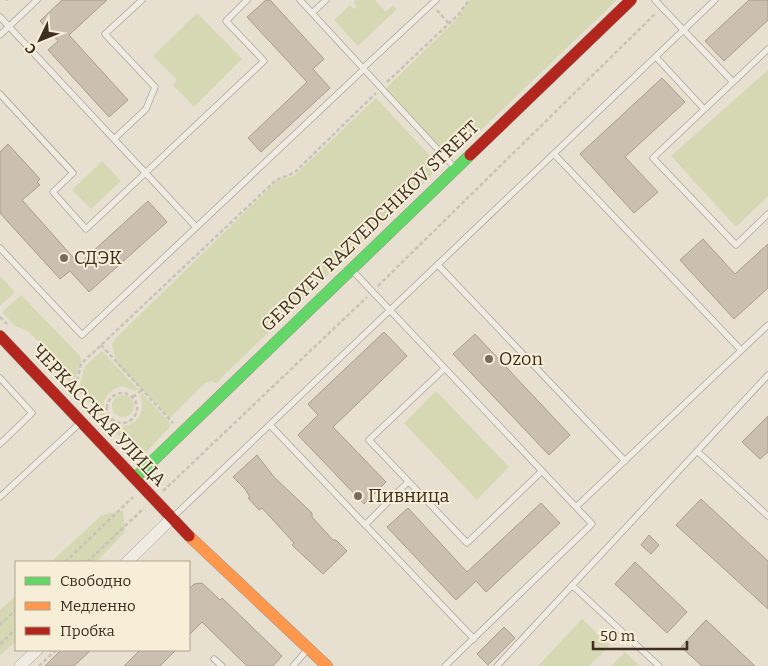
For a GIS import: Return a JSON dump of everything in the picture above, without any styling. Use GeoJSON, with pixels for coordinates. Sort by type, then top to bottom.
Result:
{"type":"FeatureCollection","features":[{"type":"Feature","properties":{"kind":"street","name":"GEROYEV RAZVEDCHIKOV STREET"},"geometry":{"type":"LineString","coordinates":[[135,478],[350,268],[631,0]]}},
{"type":"Feature","properties":{"kind":"street","name":"ЧЕРКАССКАЯ УЛИЦА"},"geometry":{"type":"LineString","coordinates":[[0,336],[135,478],[171,520],[327,666]]}},
{"type":"Feature","properties":{"kind":"street"},"geometry":{"type":"LineString","coordinates":[[128,561],[171,520]]}},
{"type":"Feature","properties":{"kind":"street"},"geometry":{"type":"LineString","coordinates":[[20,666],[36,651]]}},
{"type":"Feature","properties":{"kind":"lane"},"geometry":{"type":"LineString","coordinates":[[0,35],[37,0]]}},
{"type":"Feature","properties":{"kind":"lane"},"geometry":{"type":"LineString","coordinates":[[114,139],[146,108],[155,87],[105,34],[142,0]]}},
{"type":"Feature","properties":{"kind":"lane"},"geometry":{"type":"LineString","coordinates":[[0,94],[72,173],[53,192],[86,229],[264,62],[226,21],[247,0]]}},
{"type":"Feature","properties":{"kind":"lane"},"geometry":{"type":"LineString","coordinates":[[300,0],[455,168]]}},
{"type":"Feature","properties":{"kind":"lane"},"geometry":{"type":"LineString","coordinates":[[312,13],[326,0]]}},
{"type":"Feature","properties":{"kind":"lane"},"geometry":{"type":"LineString","coordinates":[[655,0],[733,82]]}},
{"type":"Feature","properties":{"kind":"lane"},"geometry":{"type":"LineString","coordinates":[[171,520],[715,0]]}},
{"type":"Feature","properties":{"kind":"lane"},"geometry":{"type":"LineString","coordinates":[[0,248],[82,335],[433,2]]}},
{"type":"Feature","properties":{"kind":"lane"},"geometry":{"type":"LineString","coordinates":[[0,17],[196,227]]}},
{"type":"Feature","properties":{"kind":"lane"},"geometry":{"type":"LineString","coordinates":[[768,48],[653,158],[736,245],[768,214]]}},
{"type":"Feature","properties":{"kind":"lane"},"geometry":{"type":"LineString","coordinates":[[656,57],[704,109]]}},
{"type":"Feature","properties":{"kind":"lane"},"geometry":{"type":"LineString","coordinates":[[554,154],[741,350]]}},
{"type":"Feature","properties":{"kind":"lane"},"geometry":{"type":"LineString","coordinates":[[438,265],[625,461]]}},
{"type":"Feature","properties":{"kind":"lane"},"geometry":{"type":"LineString","coordinates":[[350,268],[592,524],[445,666]]}},
{"type":"Feature","properties":{"kind":"lane"},"geometry":{"type":"LineString","coordinates":[[576,507],[768,325]]}},
{"type":"Feature","properties":{"kind":"lane"},"geometry":{"type":"LineString","coordinates":[[444,369],[369,440],[408,482],[467,543],[542,471]]}},
{"type":"Feature","properties":{"kind":"lane"},"geometry":{"type":"LineString","coordinates":[[497,666],[768,375]]}},
{"type":"Feature","properties":{"kind":"lane"},"geometry":{"type":"LineString","coordinates":[[0,378],[32,413],[0,444]]}},
{"type":"Feature","properties":{"kind":"lane"},"geometry":{"type":"LineString","coordinates":[[0,497],[82,422]]}},
{"type":"Feature","properties":{"kind":"lane"},"geometry":{"type":"LineString","coordinates":[[270,425],[474,639]]}},
{"type":"Feature","properties":{"kind":"lane"},"geometry":{"type":"LineString","coordinates":[[697,451],[768,516]]}},
{"type":"Feature","properties":{"kind":"lane"},"geometry":{"type":"LineString","coordinates":[[365,525],[408,482]]}},
{"type":"Feature","properties":{"kind":"lane"},"geometry":{"type":"LineString","coordinates":[[572,586],[659,666]]}},
{"type":"Feature","properties":{"kind":"lane"},"geometry":{"type":"LineString","coordinates":[[292,666],[308,649]]}},
{"type":"Feature","properties":{"kind":"lane"},"geometry":{"type":"LineString","coordinates":[[214,659],[222,666]]}},
{"type":"Feature","properties":{"kind":"path"},"geometry":{"type":"LineString","coordinates":[[74,393],[81,364],[276,180],[294,173],[449,24],[469,0]]}},
{"type":"Feature","properties":{"kind":"path"},"geometry":{"type":"LineString","coordinates":[[433,2],[449,24]]}},
{"type":"Feature","properties":{"kind":"path"},"geometry":{"type":"LineString","coordinates":[[88,561],[372,293],[662,7]]}},
{"type":"Feature","properties":{"kind":"path"},"geometry":{"type":"LineString","coordinates":[[0,317],[13,331]]}},
{"type":"Feature","properties":{"kind":"path"},"geometry":{"type":"LineString","coordinates":[[102,345],[174,423],[173,429]]}},
{"type":"Feature","properties":{"kind":"path"},"geometry":{"type":"LineString","coordinates":[[67,386],[80,400]]}},
{"type":"Feature","properties":{"kind":"path"},"geometry":{"type":"LineString","coordinates":[[133,397],[142,389]]}},
{"type":"Feature","properties":{"kind":"path"},"geometry":{"type":"LineString","coordinates":[[122,392],[133,397],[138,408],[134,418],[126,423],[112,419],[107,409],[113,396],[122,392]]}},
{"type":"Feature","properties":{"kind":"path"},"geometry":{"type":"LineString","coordinates":[[99,419],[111,432]]}},
{"type":"Feature","properties":{"kind":"path"},"geometry":{"type":"LineString","coordinates":[[105,425],[112,419]]}},
{"type":"Feature","properties":{"kind":"path"},"geometry":{"type":"LineString","coordinates":[[66,561],[133,497]]}},
{"type":"Feature","properties":{"kind":"path"},"geometry":{"type":"LineString","coordinates":[[0,625],[15,610]]}},
{"type":"Feature","properties":{"kind":"path"},"geometry":{"type":"LineString","coordinates":[[0,644],[15,630]]}},
{"type":"Feature","properties":{"kind":"path"},"geometry":{"type":"LineString","coordinates":[[39,666],[55,651]]}},
{"type":"Feature","properties":{"kind":"green space"},"geometry":{"type":"Polygon","coordinates":[[[355,0],[375,0],[386,12],[393,5],[397,9],[358,46],[334,20],[350,5],[354,9],[357,7],[353,2],[355,0]]]}},
{"type":"Feature","properties":{"kind":"green space"},"geometry":{"type":"Polygon","coordinates":[[[470,0],[617,0],[461,149],[450,153],[441,148],[386,88],[456,20],[470,0]]]}},
{"type":"Feature","properties":{"kind":"green space"},"geometry":{"type":"Polygon","coordinates":[[[197,13],[242,59],[194,107],[173,85],[177,80],[153,56],[197,13]]]}},
{"type":"Feature","properties":{"kind":"green space"},"geometry":{"type":"Polygon","coordinates":[[[768,70],[768,196],[736,227],[671,156],[768,70]]]}},
{"type":"Feature","properties":{"kind":"green space"},"geometry":{"type":"Polygon","coordinates":[[[376,98],[431,157],[434,167],[431,176],[216,383],[211,381],[205,383],[170,418],[116,363],[112,344],[115,339],[277,181],[294,176],[376,98]]]}},
{"type":"Feature","properties":{"kind":"green space"},"geometry":{"type":"Polygon","coordinates":[[[102,161],[121,181],[91,209],[72,190],[102,161]]]}},
{"type":"Feature","properties":{"kind":"green space"},"geometry":{"type":"Polygon","coordinates":[[[0,276],[15,292],[0,306],[0,276]]]}},
{"type":"Feature","properties":{"kind":"green space"},"geometry":{"type":"Polygon","coordinates":[[[21,295],[80,356],[81,361],[73,385],[46,359],[44,348],[28,331],[15,326],[2,312],[21,295]]]}},
{"type":"Feature","properties":{"kind":"green space"},"geometry":{"type":"Polygon","coordinates":[[[102,351],[138,389],[136,391],[122,386],[108,395],[103,408],[108,419],[106,421],[78,391],[85,366],[102,351]]]}},
{"type":"Feature","properties":{"kind":"green space"},"geometry":{"type":"Polygon","coordinates":[[[436,391],[509,467],[477,500],[404,423],[436,391]]]}},
{"type":"Feature","properties":{"kind":"green space"},"geometry":{"type":"Polygon","coordinates":[[[142,393],[169,422],[170,427],[145,453],[140,455],[109,425],[111,422],[125,426],[136,420],[142,409],[140,395],[142,393]]]}},
{"type":"Feature","properties":{"kind":"green space"},"geometry":{"type":"Polygon","coordinates":[[[123,395],[131,398],[134,406],[131,414],[123,417],[115,414],[112,406],[115,398],[123,395]]]}},
{"type":"Feature","properties":{"kind":"green space"},"geometry":{"type":"Polygon","coordinates":[[[123,511],[125,532],[97,561],[52,561],[102,515],[123,511]]]}},
{"type":"Feature","properties":{"kind":"green space"},"geometry":{"type":"Polygon","coordinates":[[[15,596],[15,642],[0,656],[0,610],[15,596]]]}},
{"type":"Feature","properties":{"kind":"green space"},"geometry":{"type":"Polygon","coordinates":[[[582,619],[610,645],[589,666],[538,666],[582,619]]]}},
{"type":"Feature","properties":{"kind":"green space"},"geometry":{"type":"Polygon","coordinates":[[[625,652],[640,666],[611,666],[625,652]]]}},
{"type":"Feature","properties":{"kind":"building"},"geometry":{"type":"Polygon","coordinates":[[[62,0],[107,0],[69,35],[128,100],[109,117],[48,50],[58,41],[40,21],[62,0]]]}},
{"type":"Feature","properties":{"kind":"building"},"geometry":{"type":"Polygon","coordinates":[[[266,0],[270,0],[324,59],[313,69],[330,88],[261,152],[248,138],[307,82],[247,17],[266,0]]]}},
{"type":"Feature","properties":{"kind":"building"},"geometry":{"type":"Polygon","coordinates":[[[749,0],[768,0],[768,20],[724,61],[705,41],[749,0]]]}},
{"type":"Feature","properties":{"kind":"building"},"geometry":{"type":"Polygon","coordinates":[[[662,78],[685,102],[625,157],[658,192],[634,213],[580,154],[662,78]]]}},
{"type":"Feature","properties":{"kind":"building"},"geometry":{"type":"Polygon","coordinates":[[[8,144],[40,179],[37,182],[40,185],[22,200],[79,264],[148,201],[167,222],[89,292],[70,271],[60,279],[0,213],[0,152],[8,144]]]}},
{"type":"Feature","properties":{"kind":"building"},"geometry":{"type":"Polygon","coordinates":[[[703,239],[735,274],[768,244],[768,288],[734,319],[680,260],[703,239]]]}},
{"type":"Feature","properties":{"kind":"building"},"geometry":{"type":"Polygon","coordinates":[[[384,332],[407,356],[333,427],[386,482],[364,504],[298,435],[318,415],[308,404],[384,332]]]}},
{"type":"Feature","properties":{"kind":"building"},"geometry":{"type":"Polygon","coordinates":[[[475,334],[570,435],[549,455],[453,354],[475,334]]]}},
{"type":"Feature","properties":{"kind":"building"},"geometry":{"type":"Polygon","coordinates":[[[768,416],[768,452],[760,459],[742,442],[768,416]]]}},
{"type":"Feature","properties":{"kind":"building"},"geometry":{"type":"Polygon","coordinates":[[[257,455],[274,477],[312,513],[312,517],[333,540],[336,540],[347,551],[323,574],[292,545],[294,543],[262,508],[259,510],[248,498],[250,497],[245,489],[233,477],[257,455]]]}},
{"type":"Feature","properties":{"kind":"building"},"geometry":{"type":"Polygon","coordinates":[[[701,499],[768,561],[768,609],[676,525],[701,499]]]}},
{"type":"Feature","properties":{"kind":"building"},"geometry":{"type":"Polygon","coordinates":[[[541,503],[560,523],[486,592],[476,581],[456,600],[387,527],[408,508],[467,572],[541,503]]]}},
{"type":"Feature","properties":{"kind":"building"},"geometry":{"type":"Polygon","coordinates":[[[649,535],[659,545],[651,554],[641,545],[649,535]]]}},
{"type":"Feature","properties":{"kind":"building"},"geometry":{"type":"Polygon","coordinates":[[[635,562],[687,612],[667,633],[615,584],[635,562]]]}},
{"type":"Feature","properties":{"kind":"building"},"geometry":{"type":"Polygon","coordinates":[[[202,583],[220,600],[222,598],[282,656],[273,666],[247,666],[202,622],[190,634],[190,588],[194,584],[202,583]]]}},
{"type":"Feature","properties":{"kind":"building"},"geometry":{"type":"Polygon","coordinates":[[[706,620],[755,666],[702,666],[681,647],[706,620]]]}},
{"type":"Feature","properties":{"kind":"building"},"geometry":{"type":"Polygon","coordinates":[[[504,627],[515,638],[488,665],[477,654],[504,627]]]}},
{"type":"Feature","properties":{"kind":"building"},"geometry":{"type":"Polygon","coordinates":[[[60,651],[90,651],[74,666],[45,666],[60,651]]]}},
{"type":"Feature","properties":{"kind":"building"},"geometry":{"type":"Polygon","coordinates":[[[139,651],[175,651],[160,666],[124,666],[139,651]]]}},
{"type":"Feature","properties":{"kind":"traffic: fast"},"geometry":{"type":"LineString","coordinates":[[135,478],[470,155]]}},
{"type":"Feature","properties":{"kind":"traffic: slow"},"geometry":{"type":"LineString","coordinates":[[189,536],[327,666]]}},
{"type":"Feature","properties":{"kind":"traffic: jam"},"geometry":{"type":"LineString","coordinates":[[470,155],[631,0]]}},
{"type":"Feature","properties":{"kind":"traffic: jam"},"geometry":{"type":"LineString","coordinates":[[0,336],[189,536]]}},
{"type":"Feature","properties":{"kind":"place","name":"СДЭК"},"geometry":{"type":"Point","coordinates":[64,258]}},
{"type":"Feature","properties":{"kind":"place","name":"Ozon"},"geometry":{"type":"Point","coordinates":[489,359]}},
{"type":"Feature","properties":{"kind":"place","name":"Пивница"},"geometry":{"type":"Point","coordinates":[358,496]}}]}
